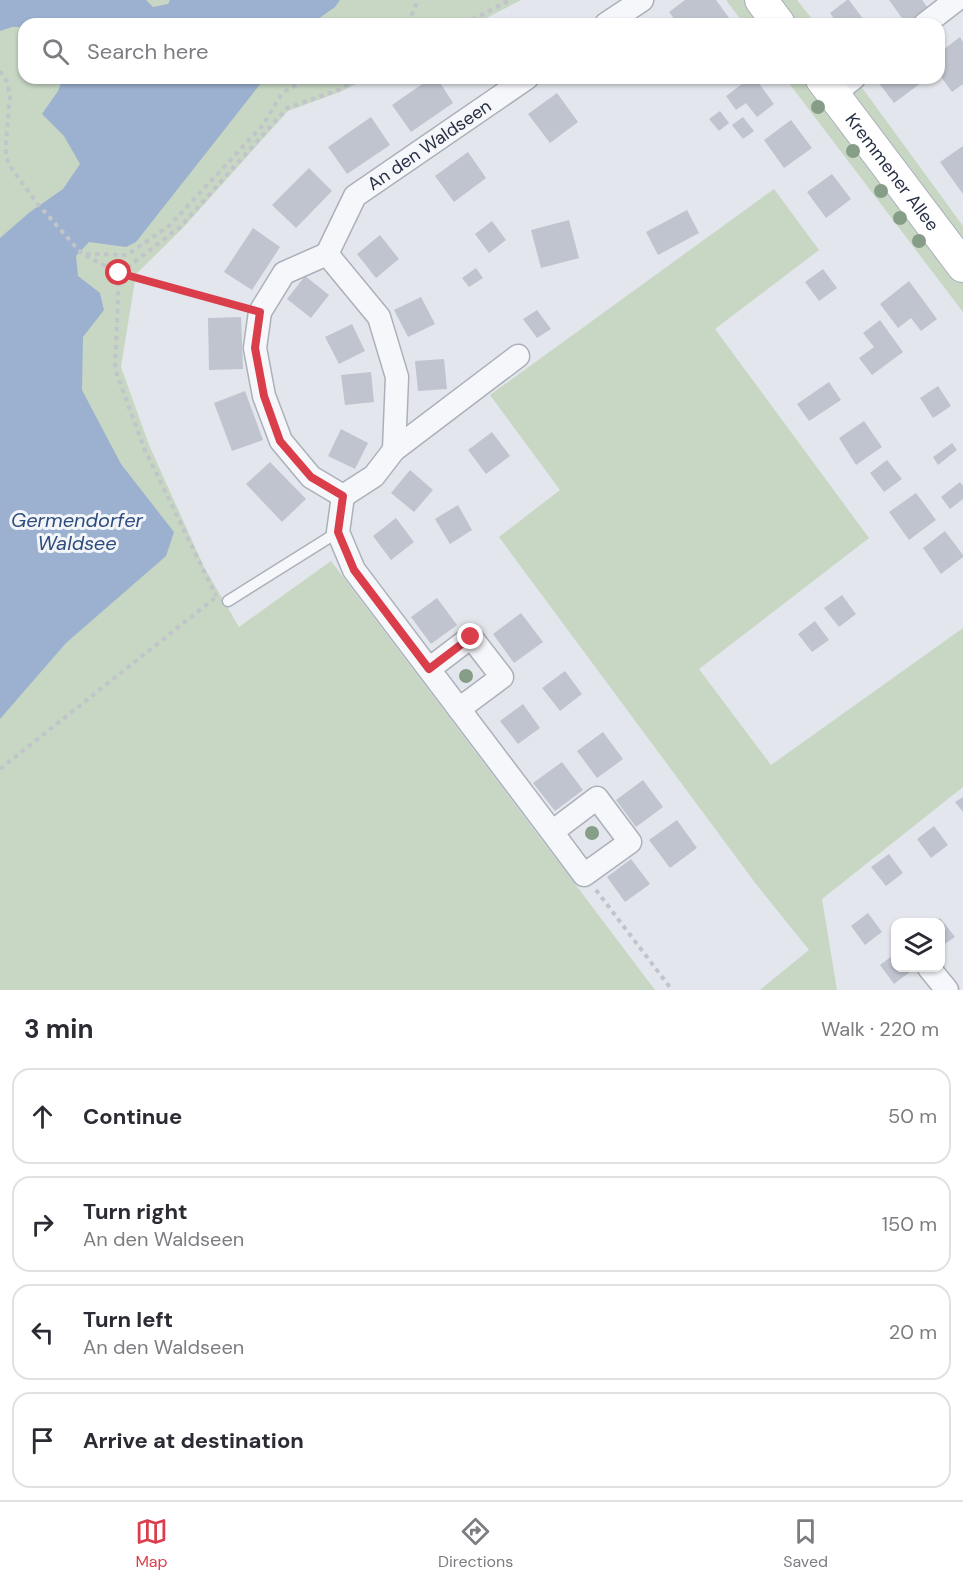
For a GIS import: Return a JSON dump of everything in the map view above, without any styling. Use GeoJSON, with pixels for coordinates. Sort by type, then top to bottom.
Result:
{"type":"FeatureCollection","features":[{"type":"Feature","properties":{"kind":"main road"},"geometry":{"type":"LineString","coordinates":[[761,0],[774,18]]}},
{"type":"Feature","properties":{"kind":"main road","name":"Kremmener Allee"},"geometry":{"type":"LineString","coordinates":[[837,84],[963,266]]}},
{"type":"Feature","properties":{"kind":"street"},"geometry":{"type":"LineString","coordinates":[[615,18],[642,0]]}},
{"type":"Feature","properties":{"kind":"street"},"geometry":{"type":"LineString","coordinates":[[933,18],[956,0]]}},
{"type":"Feature","properties":{"kind":"street","name":"An den Waldseen"},"geometry":{"type":"LineString","coordinates":[[327,254],[355,196],[518,84]]}},
{"type":"Feature","properties":{"kind":"street"},"geometry":{"type":"LineString","coordinates":[[343,496],[311,477],[280,441],[264,396],[255,348],[260,312],[284,273],[327,254],[379,317],[396,377],[394,450]]}},
{"type":"Feature","properties":{"kind":"street"},"geometry":{"type":"LineString","coordinates":[[518,356],[394,450],[374,476],[343,496],[338,532],[354,570],[552,832],[585,875],[630,842],[597,798],[552,832]]}},
{"type":"Feature","properties":{"kind":"street"},"geometry":{"type":"LineString","coordinates":[[429,669],[471,637],[502,677],[459,709]]}},
{"type":"Feature","properties":{"kind":"street"},"geometry":{"type":"LineString","coordinates":[[932,972],[947,990]]}},
{"type":"Feature","properties":{"kind":"lane"},"geometry":{"type":"LineString","coordinates":[[228,601],[338,532]]}},
{"type":"Feature","properties":{"kind":"path"},"geometry":{"type":"LineString","coordinates":[[410,18],[418,0]]}},
{"type":"Feature","properties":{"kind":"path"},"geometry":{"type":"LineString","coordinates":[[476,18],[510,0]]}},
{"type":"Feature","properties":{"kind":"path"},"geometry":{"type":"LineString","coordinates":[[0,72],[7,82],[10,96],[6,156],[10,166],[36,202],[82,254],[119,273],[260,312]]}},
{"type":"Feature","properties":{"kind":"path"},"geometry":{"type":"LineString","coordinates":[[82,254],[127,255],[169,226],[263,125],[282,93],[298,84]]}},
{"type":"Feature","properties":{"kind":"path"},"geometry":{"type":"LineString","coordinates":[[119,273],[180,227],[287,108],[349,84]]}},
{"type":"Feature","properties":{"kind":"path"},"geometry":{"type":"LineString","coordinates":[[119,273],[115,369],[144,448],[216,597],[228,601]]}},
{"type":"Feature","properties":{"kind":"path"},"geometry":{"type":"LineString","coordinates":[[0,769],[216,597]]}},
{"type":"Feature","properties":{"kind":"path"},"geometry":{"type":"LineString","coordinates":[[585,875],[672,990]]}},
{"type":"Feature","properties":{"kind":"green space"},"geometry":{"type":"Polygon","coordinates":[[[0,0],[521,0],[486,18],[18,18],[18,84],[356,84],[288,111],[182,229],[136,274],[121,367],[149,445],[204,567],[239,627],[331,561],[655,990],[0,990],[0,0]]]}},
{"type":"Feature","properties":{"kind":"green space"},"geometry":{"type":"Polygon","coordinates":[[[726,0],[797,0],[811,18],[740,18],[726,0]]]}},
{"type":"Feature","properties":{"kind":"green space"},"geometry":{"type":"Polygon","coordinates":[[[790,84],[859,84],[963,226],[963,312],[790,84]]]}},
{"type":"Feature","properties":{"kind":"green space"},"geometry":{"type":"Polygon","coordinates":[[[774,189],[819,250],[715,329],[869,538],[699,669],[771,765],[963,628],[963,787],[822,899],[837,990],[760,990],[809,950],[756,884],[499,537],[560,490],[490,395],[774,189]]]}},
{"type":"Feature","properties":{"kind":"water"},"geometry":{"type":"Polygon","coordinates":[[[0,0],[146,0],[153,7],[168,4],[170,0],[340,0],[335,7],[319,18],[18,18],[18,27],[0,31],[0,0]]]}},
{"type":"Feature","properties":{"kind":"water","name":"Germendorfer Waldsee"},"geometry":{"type":"Polygon","coordinates":[[[61,84],[260,84],[136,242],[126,247],[89,242],[76,256],[78,276],[100,293],[104,310],[83,337],[82,390],[121,464],[174,532],[166,556],[66,643],[0,719],[0,238],[30,212],[63,189],[80,164],[64,136],[42,114],[61,84]]]}},
{"type":"Feature","properties":{"kind":"building"},"geometry":{"type":"Polygon","coordinates":[[[685,0],[716,0],[729,18],[674,18],[669,12],[685,0]]]}},
{"type":"Feature","properties":{"kind":"building"},"geometry":{"type":"Polygon","coordinates":[[[849,0],[862,18],[834,18],[830,13],[849,0]]]}},
{"type":"Feature","properties":{"kind":"building"},"geometry":{"type":"Polygon","coordinates":[[[889,0],[922,0],[931,12],[922,18],[902,18],[889,0]]]}},
{"type":"Feature","properties":{"kind":"building"},"geometry":{"type":"Polygon","coordinates":[[[960,37],[963,42],[963,84],[952,92],[945,82],[945,48],[960,37]]]}},
{"type":"Feature","properties":{"kind":"building"},"geometry":{"type":"Polygon","coordinates":[[[422,84],[441,84],[453,103],[411,132],[392,105],[422,84]]]}},
{"type":"Feature","properties":{"kind":"building"},"geometry":{"type":"Polygon","coordinates":[[[742,84],[759,84],[774,104],[757,117],[746,103],[736,110],[726,96],[742,84]]]}},
{"type":"Feature","properties":{"kind":"building"},"geometry":{"type":"Polygon","coordinates":[[[880,84],[920,84],[894,103],[880,84]]]}},
{"type":"Feature","properties":{"kind":"building"},"geometry":{"type":"Polygon","coordinates":[[[557,93],[578,122],[550,143],[528,114],[557,93]]]}},
{"type":"Feature","properties":{"kind":"building"},"geometry":{"type":"Polygon","coordinates":[[[720,111],[729,123],[719,131],[709,119],[720,111]]]}},
{"type":"Feature","properties":{"kind":"building"},"geometry":{"type":"Polygon","coordinates":[[[371,117],[390,145],[347,174],[328,147],[371,117]]]}},
{"type":"Feature","properties":{"kind":"building"},"geometry":{"type":"Polygon","coordinates":[[[743,117],[754,131],[743,139],[732,125],[743,117]]]}},
{"type":"Feature","properties":{"kind":"building"},"geometry":{"type":"Polygon","coordinates":[[[791,120],[812,148],[784,168],[764,140],[791,120]]]}},
{"type":"Feature","properties":{"kind":"building"},"geometry":{"type":"Polygon","coordinates":[[[963,146],[963,194],[940,162],[963,146]]]}},
{"type":"Feature","properties":{"kind":"building"},"geometry":{"type":"Polygon","coordinates":[[[468,152],[486,178],[454,202],[435,176],[468,152]]]}},
{"type":"Feature","properties":{"kind":"building"},"geometry":{"type":"Polygon","coordinates":[[[309,168],[332,191],[296,228],[272,205],[309,168]]]}},
{"type":"Feature","properties":{"kind":"building"},"geometry":{"type":"Polygon","coordinates":[[[832,174],[851,199],[826,218],[807,192],[832,174]]]}},
{"type":"Feature","properties":{"kind":"building"},"geometry":{"type":"Polygon","coordinates":[[[687,210],[699,233],[658,255],[646,232],[687,210]]]}},
{"type":"Feature","properties":{"kind":"building"},"geometry":{"type":"Polygon","coordinates":[[[569,220],[579,258],[541,268],[531,230],[569,220]]]}},
{"type":"Feature","properties":{"kind":"building"},"geometry":{"type":"Polygon","coordinates":[[[492,221],[506,240],[489,253],[475,234],[492,221]]]}},
{"type":"Feature","properties":{"kind":"building"},"geometry":{"type":"Polygon","coordinates":[[[253,228],[280,247],[252,290],[224,272],[253,228]]]}},
{"type":"Feature","properties":{"kind":"building"},"geometry":{"type":"Polygon","coordinates":[[[380,235],[399,259],[376,278],[357,254],[380,235]]]}},
{"type":"Feature","properties":{"kind":"building"},"geometry":{"type":"Polygon","coordinates":[[[476,268],[483,278],[469,287],[462,278],[476,268]]]}},
{"type":"Feature","properties":{"kind":"building"},"geometry":{"type":"Polygon","coordinates":[[[823,269],[837,288],[819,301],[805,282],[823,269]]]}},
{"type":"Feature","properties":{"kind":"building"},"geometry":{"type":"Polygon","coordinates":[[[305,276],[329,295],[311,318],[287,299],[305,276]]]}},
{"type":"Feature","properties":{"kind":"building"},"geometry":{"type":"Polygon","coordinates":[[[909,281],[937,319],[921,331],[911,318],[898,328],[880,304],[909,281]]]}},
{"type":"Feature","properties":{"kind":"building"},"geometry":{"type":"Polygon","coordinates":[[[421,297],[435,324],[408,337],[394,310],[421,297]]]}},
{"type":"Feature","properties":{"kind":"building"},"geometry":{"type":"Polygon","coordinates":[[[537,310],[551,329],[537,338],[523,319],[537,310]]]}},
{"type":"Feature","properties":{"kind":"building"},"geometry":{"type":"Polygon","coordinates":[[[241,317],[243,369],[209,370],[208,318],[241,317]]]}},
{"type":"Feature","properties":{"kind":"building"},"geometry":{"type":"Polygon","coordinates":[[[880,320],[903,352],[872,375],[859,358],[874,347],[863,333],[880,320]]]}},
{"type":"Feature","properties":{"kind":"building"},"geometry":{"type":"Polygon","coordinates":[[[352,324],[365,351],[339,364],[325,337],[352,324]]]}},
{"type":"Feature","properties":{"kind":"building"},"geometry":{"type":"Polygon","coordinates":[[[444,359],[447,389],[418,391],[415,361],[444,359]]]}},
{"type":"Feature","properties":{"kind":"building"},"geometry":{"type":"Polygon","coordinates":[[[371,372],[374,402],[345,405],[341,375],[371,372]]]}},
{"type":"Feature","properties":{"kind":"building"},"geometry":{"type":"Polygon","coordinates":[[[829,382],[841,400],[809,421],[797,404],[829,382]]]}},
{"type":"Feature","properties":{"kind":"building"},"geometry":{"type":"Polygon","coordinates":[[[938,386],[951,406],[933,418],[920,398],[938,386]]]}},
{"type":"Feature","properties":{"kind":"building"},"geometry":{"type":"Polygon","coordinates":[[[245,391],[263,440],[232,451],[214,403],[245,391]]]}},
{"type":"Feature","properties":{"kind":"building"},"geometry":{"type":"Polygon","coordinates":[[[864,421],[882,447],[856,465],[839,438],[864,421]]]}},
{"type":"Feature","properties":{"kind":"building"},"geometry":{"type":"Polygon","coordinates":[[[341,429],[368,443],[355,469],[328,456],[341,429]]]}},
{"type":"Feature","properties":{"kind":"building"},"geometry":{"type":"Polygon","coordinates":[[[492,432],[510,456],[486,474],[468,450],[492,432]]]}},
{"type":"Feature","properties":{"kind":"building"},"geometry":{"type":"Polygon","coordinates":[[[952,443],[957,450],[938,465],[933,457],[952,443]]]}},
{"type":"Feature","properties":{"kind":"building"},"geometry":{"type":"Polygon","coordinates":[[[887,460],[902,479],[884,492],[870,473],[887,460]]]}},
{"type":"Feature","properties":{"kind":"building"},"geometry":{"type":"Polygon","coordinates":[[[270,462],[306,499],[282,522],[246,484],[270,462]]]}},
{"type":"Feature","properties":{"kind":"building"},"geometry":{"type":"Polygon","coordinates":[[[410,470],[433,490],[414,512],[391,493],[410,470]]]}},
{"type":"Feature","properties":{"kind":"building"},"geometry":{"type":"Polygon","coordinates":[[[960,482],[963,486],[963,499],[950,509],[941,497],[960,482]]]}},
{"type":"Feature","properties":{"kind":"building"},"geometry":{"type":"Polygon","coordinates":[[[916,493],[936,520],[909,540],[889,512],[916,493]]]}},
{"type":"Feature","properties":{"kind":"building"},"geometry":{"type":"Polygon","coordinates":[[[458,505],[472,530],[450,544],[435,519],[458,505]]]}},
{"type":"Feature","properties":{"kind":"building"},"geometry":{"type":"Polygon","coordinates":[[[396,518],[414,542],[391,560],[373,536],[396,518]]]}},
{"type":"Feature","properties":{"kind":"building"},"geometry":{"type":"Polygon","coordinates":[[[945,531],[963,557],[941,574],[923,548],[945,531]]]}},
{"type":"Feature","properties":{"kind":"building"},"geometry":{"type":"Polygon","coordinates":[[[842,595],[856,614],[839,627],[824,608],[842,595]]]}},
{"type":"Feature","properties":{"kind":"building"},"geometry":{"type":"Polygon","coordinates":[[[437,598],[457,625],[431,644],[411,617],[437,598]]]}},
{"type":"Feature","properties":{"kind":"building"},"geometry":{"type":"Polygon","coordinates":[[[521,613],[543,642],[514,663],[493,634],[521,613]]]}},
{"type":"Feature","properties":{"kind":"building"},"geometry":{"type":"Polygon","coordinates":[[[815,621],[829,640],[812,652],[798,634],[815,621]]]}},
{"type":"Feature","properties":{"kind":"building"},"geometry":{"type":"Polygon","coordinates":[[[565,671],[582,694],[560,711],[542,688],[565,671]]]}},
{"type":"Feature","properties":{"kind":"building"},"geometry":{"type":"Polygon","coordinates":[[[523,704],[540,728],[518,744],[500,721],[523,704]]]}},
{"type":"Feature","properties":{"kind":"building"},"geometry":{"type":"Polygon","coordinates":[[[603,732],[623,759],[597,778],[577,751],[603,732]]]}},
{"type":"Feature","properties":{"kind":"building"},"geometry":{"type":"Polygon","coordinates":[[[562,762],[583,790],[555,811],[533,783],[562,762]]]}},
{"type":"Feature","properties":{"kind":"building"},"geometry":{"type":"Polygon","coordinates":[[[643,780],[663,807],[636,827],[616,800],[643,780]]]}},
{"type":"Feature","properties":{"kind":"building"},"geometry":{"type":"Polygon","coordinates":[[[963,797],[963,812],[955,802],[963,797]]]}},
{"type":"Feature","properties":{"kind":"building"},"geometry":{"type":"Polygon","coordinates":[[[677,820],[697,848],[670,868],[649,840],[677,820]]]}},
{"type":"Feature","properties":{"kind":"building"},"geometry":{"type":"Polygon","coordinates":[[[934,826],[948,845],[931,858],[917,839],[934,826]]]}},
{"type":"Feature","properties":{"kind":"building"},"geometry":{"type":"Polygon","coordinates":[[[889,854],[903,873],[886,886],[871,867],[889,854]]]}},
{"type":"Feature","properties":{"kind":"building"},"geometry":{"type":"Polygon","coordinates":[[[631,859],[650,884],[625,902],[607,877],[631,859]]]}},
{"type":"Feature","properties":{"kind":"building"},"geometry":{"type":"Polygon","coordinates":[[[868,913],[882,932],[865,945],[851,926],[868,913]]]}},
{"type":"Feature","properties":{"kind":"building"},"geometry":{"type":"Polygon","coordinates":[[[945,924],[955,937],[945,944],[945,924]]]}},
{"type":"Feature","properties":{"kind":"building"},"geometry":{"type":"Polygon","coordinates":[[[891,957],[891,972],[910,972],[894,984],[880,965],[891,957]]]}},
{"type":"Feature","properties":{"kind":"route"},"geometry":{"type":"LineString","coordinates":[[119,273],[260,312],[255,348],[264,396],[280,441],[311,477],[343,496],[338,532],[354,570],[429,669],[471,637]]}}]}
